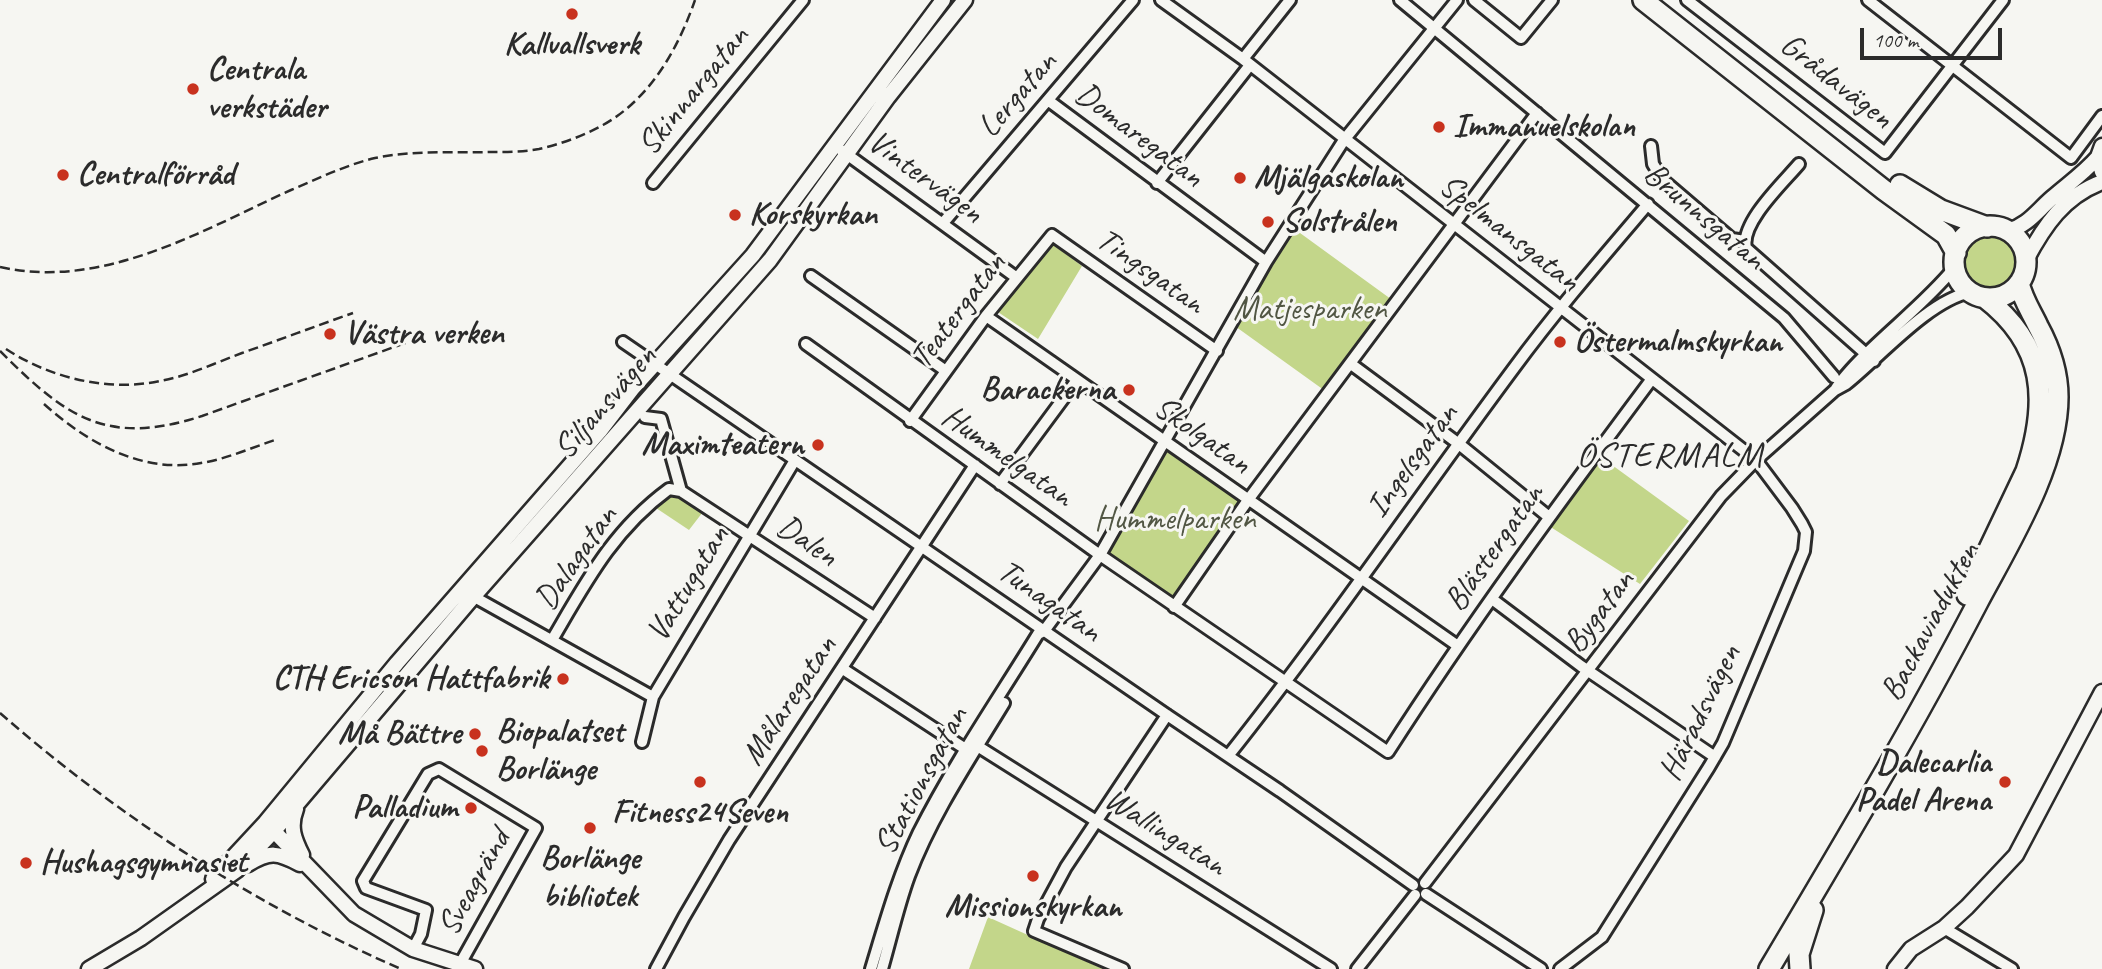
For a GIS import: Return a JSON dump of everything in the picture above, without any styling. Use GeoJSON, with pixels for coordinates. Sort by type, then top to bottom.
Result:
{"type":"FeatureCollection","features":[{"type":"Feature","properties":{"kind":"highway"},"geometry":{"type":"LineString","coordinates":[[1643,0],[1884,190],[1946,235],[1959,279],[1978,295],[2001,296],[2019,283],[2025,272],[2026,260],[2020,243],[2008,231],[1987,227],[1941,211],[1909,192],[1664,0]]}},
{"type":"Feature","properties":{"kind":"highway"},"geometry":{"type":"LineString","coordinates":[[1955,260],[1961,242],[1970,233],[1987,227]]}},
{"type":"Feature","properties":{"kind":"highway","name":"Backaviadukten"},"geometry":{"type":"LineString","coordinates":[[1769,969],[1902,746],[2045,466],[2057,416],[2057,377],[2046,342],[2023,300],[2019,283]]}},
{"type":"Feature","properties":{"kind":"highway","name":"Backaviadukten"},"geometry":{"type":"LineString","coordinates":[[1753,969],[1903,716],[1976,578],[2026,471],[2033,449],[2040,405],[2037,369],[2023,336],[2003,312],[1978,295]]}},
{"type":"Feature","properties":{"kind":"highway"},"geometry":{"type":"LineString","coordinates":[[1800,969],[1803,942],[1824,876]]}},
{"type":"Feature","properties":{"kind":"street","name":"Skinnargatan"},"geometry":{"type":"LineString","coordinates":[[653,183],[803,0]]}},
{"type":"Feature","properties":{"kind":"street","name":"Siljansvägen"},"geometry":{"type":"LineString","coordinates":[[270,827],[467,593],[668,375],[769,260],[841,150],[876,87],[943,0]]}},
{"type":"Feature","properties":{"kind":"street","name":"Siljansvägen"},"geometry":{"type":"LineString","coordinates":[[270,827],[299,801],[654,365],[753,255],[965,0]]}},
{"type":"Feature","properties":{"kind":"street","name":"Lergatan"},"geometry":{"type":"LineString","coordinates":[[943,223],[1133,0]]}},
{"type":"Feature","properties":{"kind":"street","name":"Spelmansgatan"},"geometry":{"type":"LineString","coordinates":[[1161,0],[1246,62],[1756,460]]}},
{"type":"Feature","properties":{"kind":"street"},"geometry":{"type":"LineString","coordinates":[[1157,183],[1290,0]]}},
{"type":"Feature","properties":{"kind":"street","name":"Brunnsgatan"},"geometry":{"type":"LineString","coordinates":[[1400,0],[1784,318],[1834,376]]}},
{"type":"Feature","properties":{"kind":"street","name":"Stationsgatan"},"geometry":{"type":"LineString","coordinates":[[871,969],[902,872],[919,832],[1043,638],[1044,631],[1100,555],[1266,262],[1344,140],[1457,0]]}},
{"type":"Feature","properties":{"kind":"street"},"geometry":{"type":"LineString","coordinates":[[1474,0],[1521,38],[1552,0]]}},
{"type":"Feature","properties":{"kind":"street","name":"Grådavägen"},"geometry":{"type":"LineString","coordinates":[[1687,0],[1885,153],[1954,67]]}},
{"type":"Feature","properties":{"kind":"street"},"geometry":{"type":"LineString","coordinates":[[1868,0],[2071,158],[2102,116]]}},
{"type":"Feature","properties":{"kind":"street"},"geometry":{"type":"LineString","coordinates":[[1954,67],[2003,0]]}},
{"type":"Feature","properties":{"kind":"street","name":"Domaregatan"},"geometry":{"type":"LineString","coordinates":[[1049,101],[1266,262]]}},
{"type":"Feature","properties":{"kind":"street"},"geometry":{"type":"LineString","coordinates":[[1174,607],[1248,500],[1537,113]]}},
{"type":"Feature","properties":{"kind":"street"},"geometry":{"type":"LineString","coordinates":[[1651,146],[1653,164],[1663,180],[1732,239],[1745,241]]}},
{"type":"Feature","properties":{"kind":"street","name":"Vintervägen"},"geometry":{"type":"LineString","coordinates":[[841,150],[1017,278]]}},
{"type":"Feature","properties":{"kind":"street"},"geometry":{"type":"LineString","coordinates":[[2100,151],[2102,172]]}},
{"type":"Feature","properties":{"kind":"street"},"geometry":{"type":"LineString","coordinates":[[2008,231],[2031,220],[2052,198],[2087,170],[2100,151]]}},
{"type":"Feature","properties":{"kind":"street"},"geometry":{"type":"LineString","coordinates":[[1799,164],[1749,225],[1745,241],[1751,254],[1870,357]]}},
{"type":"Feature","properties":{"kind":"street"},"geometry":{"type":"LineString","coordinates":[[2026,260],[2050,219],[2085,190],[2102,182]]}},
{"type":"Feature","properties":{"kind":"street","name":"Ingelsgatan"},"geometry":{"type":"LineString","coordinates":[[1228,756],[1286,682],[1360,577],[1561,307],[1648,204]]}},
{"type":"Feature","properties":{"kind":"street","name":"Teatergatan"},"geometry":{"type":"LineString","coordinates":[[910,421],[986,316],[1052,235]]}},
{"type":"Feature","properties":{"kind":"street","name":"Tingsgatan"},"geometry":{"type":"LineString","coordinates":[[1052,235],[1217,351]]}},
{"type":"Feature","properties":{"kind":"street","name":"Bygatan"},"geometry":{"type":"LineString","coordinates":[[1357,969],[1721,496],[1756,460],[1835,390],[1846,384],[1938,288],[1955,260]]}},
{"type":"Feature","properties":{"kind":"street"},"geometry":{"type":"LineString","coordinates":[[811,276],[946,371]]}},
{"type":"Feature","properties":{"kind":"street","name":"Bygatan"},"geometry":{"type":"LineString","coordinates":[[1870,357],[1946,300],[1978,295]]}},
{"type":"Feature","properties":{"kind":"street","name":"Skolgatan"},"geometry":{"type":"LineString","coordinates":[[986,316],[1458,646]]}},
{"type":"Feature","properties":{"kind":"street","name":"Tunagatan"},"geometry":{"type":"LineString","coordinates":[[624,342],[668,375],[1541,969]]}},
{"type":"Feature","properties":{"kind":"street","name":"Hummelgatan"},"geometry":{"type":"LineString","coordinates":[[806,344],[910,421],[1174,607],[1388,752]]}},
{"type":"Feature","properties":{"kind":"street"},"geometry":{"type":"LineString","coordinates":[[1350,363],[1459,444],[1549,517]]}},
{"type":"Feature","properties":{"kind":"street"},"geometry":{"type":"LineString","coordinates":[[1000,484],[1077,380]]}},
{"type":"Feature","properties":{"kind":"street","name":"Blästergatan"},"geometry":{"type":"LineString","coordinates":[[1388,752],[1458,646],[1549,517],[1651,380]]}},
{"type":"Feature","properties":{"kind":"street"},"geometry":{"type":"LineString","coordinates":[[645,417],[661,419],[681,491]]}},
{"type":"Feature","properties":{"kind":"street","name":"Vattugatan"},"geometry":{"type":"LineString","coordinates":[[642,742],[653,697],[795,460]]}},
{"type":"Feature","properties":{"kind":"street","name":"Häradsvägen"},"geometry":{"type":"LineString","coordinates":[[1560,969],[1602,937],[1715,757],[1807,540],[1806,532],[1792,508],[1756,460]]}},
{"type":"Feature","properties":{"kind":"street","name":"Målaregatan"},"geometry":{"type":"LineString","coordinates":[[656,969],[727,844],[975,465]]}},
{"type":"Feature","properties":{"kind":"street","name":"Dalagatan"},"geometry":{"type":"LineString","coordinates":[[552,640],[594,568],[621,531],[669,489],[681,491]]}},
{"type":"Feature","properties":{"kind":"street","name":"Dalen"},"geometry":{"type":"LineString","coordinates":[[681,491],[875,618]]}},
{"type":"Feature","properties":{"kind":"street"},"geometry":{"type":"LineString","coordinates":[[467,593],[653,697]]}},
{"type":"Feature","properties":{"kind":"street"},"geometry":{"type":"LineString","coordinates":[[1492,599],[1588,671],[1715,757]]}},
{"type":"Feature","properties":{"kind":"street","name":"Wallingatan"},"geometry":{"type":"LineString","coordinates":[[843,669],[1096,821],[1331,969]]}},
{"type":"Feature","properties":{"kind":"street"},"geometry":{"type":"LineString","coordinates":[[1895,969],[1911,949],[1944,928],[1979,896],[2016,855],[2102,692]]}},
{"type":"Feature","properties":{"kind":"street"},"geometry":{"type":"LineString","coordinates":[[1123,969],[1034,931],[1056,884],[1167,715]]}},
{"type":"Feature","properties":{"kind":"street","name":"Stationsgatan"},"geometry":{"type":"LineString","coordinates":[[882,969],[909,875],[925,838],[972,748]]}},
{"type":"Feature","properties":{"kind":"street","name":"Sveagränd"},"geometry":{"type":"LineString","coordinates":[[414,949],[421,934],[426,910],[366,888],[363,881],[428,774],[439,769],[536,828],[460,964]]}},
{"type":"Feature","properties":{"kind":"street"},"geometry":{"type":"LineString","coordinates":[[299,801],[292,818],[293,838],[310,869]]}},
{"type":"Feature","properties":{"kind":"street"},"geometry":{"type":"LineString","coordinates":[[270,827],[354,914],[414,949],[475,969]]}},
{"type":"Feature","properties":{"kind":"street"},"geometry":{"type":"LineString","coordinates":[[237,870],[270,827]]}},
{"type":"Feature","properties":{"kind":"street"},"geometry":{"type":"LineString","coordinates":[[184,906],[270,827]]}},
{"type":"Feature","properties":{"kind":"street"},"geometry":{"type":"LineString","coordinates":[[89,969],[258,858],[283,855],[310,869]]}},
{"type":"Feature","properties":{"kind":"street"},"geometry":{"type":"LineString","coordinates":[[1944,928],[2012,969]]}},
{"type":"Feature","properties":{"kind":"green space","name":"Matjesparken"},"geometry":{"type":"Polygon","coordinates":[[[1289,225],[1395,302],[1328,393],[1232,324],[1289,225]]]}},
{"type":"Feature","properties":{"kind":"green space"},"geometry":{"type":"Polygon","coordinates":[[[1990,237],[2000,239],[2008,245],[2014,253],[2014,273],[2008,281],[2000,287],[1990,289],[1980,287],[1972,281],[1966,273],[1964,263],[1966,253],[1972,245],[1980,239],[1990,237]]]}},
{"type":"Feature","properties":{"kind":"green space"},"geometry":{"type":"Polygon","coordinates":[[[1048,241],[1082,266],[1038,339],[995,310],[1048,241]]]}},
{"type":"Feature","properties":{"kind":"green space","name":"Hummelparken"},"geometry":{"type":"Polygon","coordinates":[[[1164,441],[1248,500],[1174,607],[1100,555],[1164,441]]]}},
{"type":"Feature","properties":{"kind":"green space"},"geometry":{"type":"Polygon","coordinates":[[[1601,457],[1689,521],[1640,584],[1549,526],[1601,457]]]}},
{"type":"Feature","properties":{"kind":"green space"},"geometry":{"type":"Polygon","coordinates":[[[669,489],[706,508],[689,530],[650,504],[669,489]]]}},
{"type":"Feature","properties":{"kind":"green space"},"geometry":{"type":"Polygon","coordinates":[[[988,917],[1103,969],[969,969],[988,917]]]}},
{"type":"Feature","properties":{"kind":"railway"},"geometry":{"type":"LineString","coordinates":[[0,267],[38,272],[114,264],[187,238],[322,176],[375,158],[418,153],[527,151],[572,139],[620,114],[648,87],[671,54],[695,0]]}},
{"type":"Feature","properties":{"kind":"railway"},"geometry":{"type":"LineString","coordinates":[[6,349],[60,375],[100,383],[140,384],[191,373],[353,313]]}},
{"type":"Feature","properties":{"kind":"railway"},"geometry":{"type":"LineString","coordinates":[[0,351],[46,393],[68,409],[90,420],[113,426],[139,428],[168,425],[202,416],[422,337]]}},
{"type":"Feature","properties":{"kind":"railway"},"geometry":{"type":"LineString","coordinates":[[44,404],[78,431],[97,442],[116,452],[157,464],[179,465],[211,461],[278,439]]}},
{"type":"Feature","properties":{"kind":"railway"},"geometry":{"type":"LineString","coordinates":[[0,713],[92,788],[191,856],[294,917],[401,969]]}},
{"type":"Feature","properties":{"kind":"place","name":"Kallvallsverk"},"geometry":{"type":"Point","coordinates":[572,14]}},
{"type":"Feature","properties":{"kind":"place","name":"Centrala verkstäder"},"geometry":{"type":"Point","coordinates":[193,89]}},
{"type":"Feature","properties":{"kind":"place","name":"Immanuelskolan"},"geometry":{"type":"Point","coordinates":[1439,127]}},
{"type":"Feature","properties":{"kind":"place","name":"Centralförråd"},"geometry":{"type":"Point","coordinates":[63,175]}},
{"type":"Feature","properties":{"kind":"place","name":"Mjälgaskolan"},"geometry":{"type":"Point","coordinates":[1240,178]}},
{"type":"Feature","properties":{"kind":"place","name":"Korskyrkan"},"geometry":{"type":"Point","coordinates":[735,215]}},
{"type":"Feature","properties":{"kind":"place","name":"Solstrålen"},"geometry":{"type":"Point","coordinates":[1268,222]}},
{"type":"Feature","properties":{"kind":"place","name":"Västra verken"},"geometry":{"type":"Point","coordinates":[330,334]}},
{"type":"Feature","properties":{"kind":"place","name":"Östermalmskyrkan"},"geometry":{"type":"Point","coordinates":[1560,342]}},
{"type":"Feature","properties":{"kind":"place","name":"Barackerna"},"geometry":{"type":"Point","coordinates":[1129,390]}},
{"type":"Feature","properties":{"kind":"place","name":"Maximteatern"},"geometry":{"type":"Point","coordinates":[818,445]}},
{"type":"Feature","properties":{"kind":"place","name":"CTH Ericson Hattfabrik"},"geometry":{"type":"Point","coordinates":[563,679]}},
{"type":"Feature","properties":{"kind":"place","name":"Må Bättre"},"geometry":{"type":"Point","coordinates":[475,734]}},
{"type":"Feature","properties":{"kind":"place","name":"Biopalatset Borlänge"},"geometry":{"type":"Point","coordinates":[482,751]}},
{"type":"Feature","properties":{"kind":"place","name":"Fitness24Seven"},"geometry":{"type":"Point","coordinates":[700,782]}},
{"type":"Feature","properties":{"kind":"place","name":"Dalecarlia Padel Arena"},"geometry":{"type":"Point","coordinates":[2005,782]}},
{"type":"Feature","properties":{"kind":"place","name":"Palladium"},"geometry":{"type":"Point","coordinates":[471,808]}},
{"type":"Feature","properties":{"kind":"place","name":"Borlänge bibliotek"},"geometry":{"type":"Point","coordinates":[590,828]}},
{"type":"Feature","properties":{"kind":"place","name":"Hushagsgymnasiet"},"geometry":{"type":"Point","coordinates":[26,863]}},
{"type":"Feature","properties":{"kind":"place","name":"Missionskyrkan"},"geometry":{"type":"Point","coordinates":[1033,876]}},
{"type":"Feature","properties":{"kind":"district","name":"ÖSTERMALM"},"geometry":{"type":"Point","coordinates":[1670,457]}}]}
